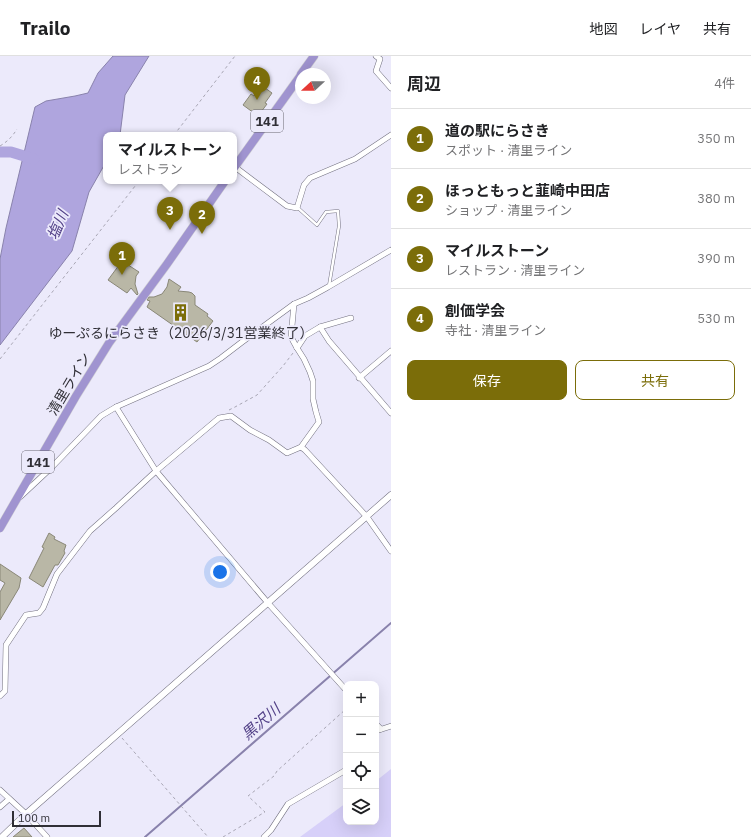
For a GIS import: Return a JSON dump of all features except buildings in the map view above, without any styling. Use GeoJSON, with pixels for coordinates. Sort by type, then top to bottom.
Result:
{"type":"FeatureCollection","features":[{"type":"Feature","properties":{"kind":"highway","name":"141"},"geometry":{"type":"LineString","coordinates":[[305,68],[314,56]]}},
{"type":"Feature","properties":{"kind":"highway","name":"141"},"geometry":{"type":"LineString","coordinates":[[237,164],[295,82]]}},
{"type":"Feature","properties":{"kind":"highway","name":"清里ライン"},"geometry":{"type":"LineString","coordinates":[[0,528],[76,396],[109,343],[223,184]]}},
{"type":"Feature","properties":{"kind":"street"},"geometry":{"type":"LineString","coordinates":[[376,56],[380,59],[376,71],[391,88]]}},
{"type":"Feature","properties":{"kind":"street"},"geometry":{"type":"LineString","coordinates":[[237,170],[287,206],[297,208],[304,185],[310,178],[355,159],[391,135]]}},
{"type":"Feature","properties":{"kind":"street"},"geometry":{"type":"LineString","coordinates":[[15,502],[51,468],[101,416],[116,406],[209,366],[294,304],[328,287],[391,250]]}},
{"type":"Feature","properties":{"kind":"street"},"geometry":{"type":"LineString","coordinates":[[0,696],[5,691],[6,645],[26,614],[39,612],[43,608],[57,574],[90,531],[156,471],[219,418],[230,416],[287,453],[301,446],[319,422],[313,399],[312,381],[304,359],[291,337],[294,304]]}},
{"type":"Feature","properties":{"kind":"street"},"geometry":{"type":"LineString","coordinates":[[297,348],[305,336],[320,327],[350,318]]}},
{"type":"Feature","properties":{"kind":"street"},"geometry":{"type":"LineString","coordinates":[[320,327],[328,341],[391,413]]}},
{"type":"Feature","properties":{"kind":"street"},"geometry":{"type":"LineString","coordinates":[[359,378],[391,351]]}},
{"type":"Feature","properties":{"kind":"street"},"geometry":{"type":"LineString","coordinates":[[116,406],[156,471],[268,602],[343,687]]}},
{"type":"Feature","properties":{"kind":"street"},"geometry":{"type":"LineString","coordinates":[[301,446],[367,517],[391,551]]}},
{"type":"Feature","properties":{"kind":"street"},"geometry":{"type":"LineString","coordinates":[[2,837],[118,733],[391,495]]}},
{"type":"Feature","properties":{"kind":"street"},"geometry":{"type":"LineString","coordinates":[[379,730],[391,726]]}},
{"type":"Feature","properties":{"kind":"street"},"geometry":{"type":"LineString","coordinates":[[264,837],[271,830],[288,804],[343,772]]}},
{"type":"Feature","properties":{"kind":"street"},"geometry":{"type":"LineString","coordinates":[[0,790],[26,814],[47,837]]}},
{"type":"Feature","properties":{"kind":"street"},"geometry":{"type":"LineString","coordinates":[[0,807],[9,799]]}},
{"type":"Feature","properties":{"kind":"lane"},"geometry":{"type":"LineString","coordinates":[[297,208],[317,225],[326,212],[338,211],[339,226],[328,287]]}},
{"type":"Feature","properties":{"kind":"path"},"geometry":{"type":"LineString","coordinates":[[176,132],[235,56]]}},
{"type":"Feature","properties":{"kind":"path"},"geometry":{"type":"LineString","coordinates":[[0,146],[12,137],[17,129]]}},
{"type":"Feature","properties":{"kind":"path"},"geometry":{"type":"LineString","coordinates":[[0,359],[137,184]]}},
{"type":"Feature","properties":{"kind":"path"},"geometry":{"type":"LineString","coordinates":[[230,410],[257,395],[297,348]]}},
{"type":"Feature","properties":{"kind":"path"},"geometry":{"type":"LineString","coordinates":[[223,837],[265,812],[248,796],[274,776],[277,771],[343,711]]}},
{"type":"Feature","properties":{"kind":"path"},"geometry":{"type":"LineString","coordinates":[[118,733],[208,837]]}},
{"type":"Feature","properties":{"kind":"shaded area"},"geometry":{"type":"Polygon","coordinates":[[[391,769],[391,837],[300,837],[343,805],[343,825],[379,825],[379,779],[391,769]]]}},
{"type":"Feature","properties":{"kind":"water","name":"塩川"},"geometry":{"type":"Polygon","coordinates":[[[113,56],[149,56],[125,95],[120,132],[103,132],[103,167],[89,192],[72,251],[0,345],[0,259],[35,107],[46,101],[88,93],[98,73],[113,56]]]}},
{"type":"Feature","properties":{"kind":"waterway"},"geometry":{"type":"LineString","coordinates":[[0,152],[11,152],[34,159]]}},
{"type":"Feature","properties":{"kind":"waterway","name":"黒沢川"},"geometry":{"type":"LineString","coordinates":[[145,837],[391,623]]}},
{"type":"Feature","properties":{"kind":"place","name":"創価学会"},"geometry":{"type":"Point","coordinates":[257,100]}},
{"type":"Feature","properties":{"kind":"place","name":"マイルストーン"},"geometry":{"type":"Point","coordinates":[170,230]}},
{"type":"Feature","properties":{"kind":"place","name":"ほっともっと韮崎中田店"},"geometry":{"type":"Point","coordinates":[202,234]}},
{"type":"Feature","properties":{"kind":"place","name":"道の駅にらさき"},"geometry":{"type":"Point","coordinates":[122,275]}},
{"type":"Feature","properties":{"kind":"place","name":"ゆーぷるにらさき（2026/3/31営業終了）"},"geometry":{"type":"Point","coordinates":[181,313]}}]}
